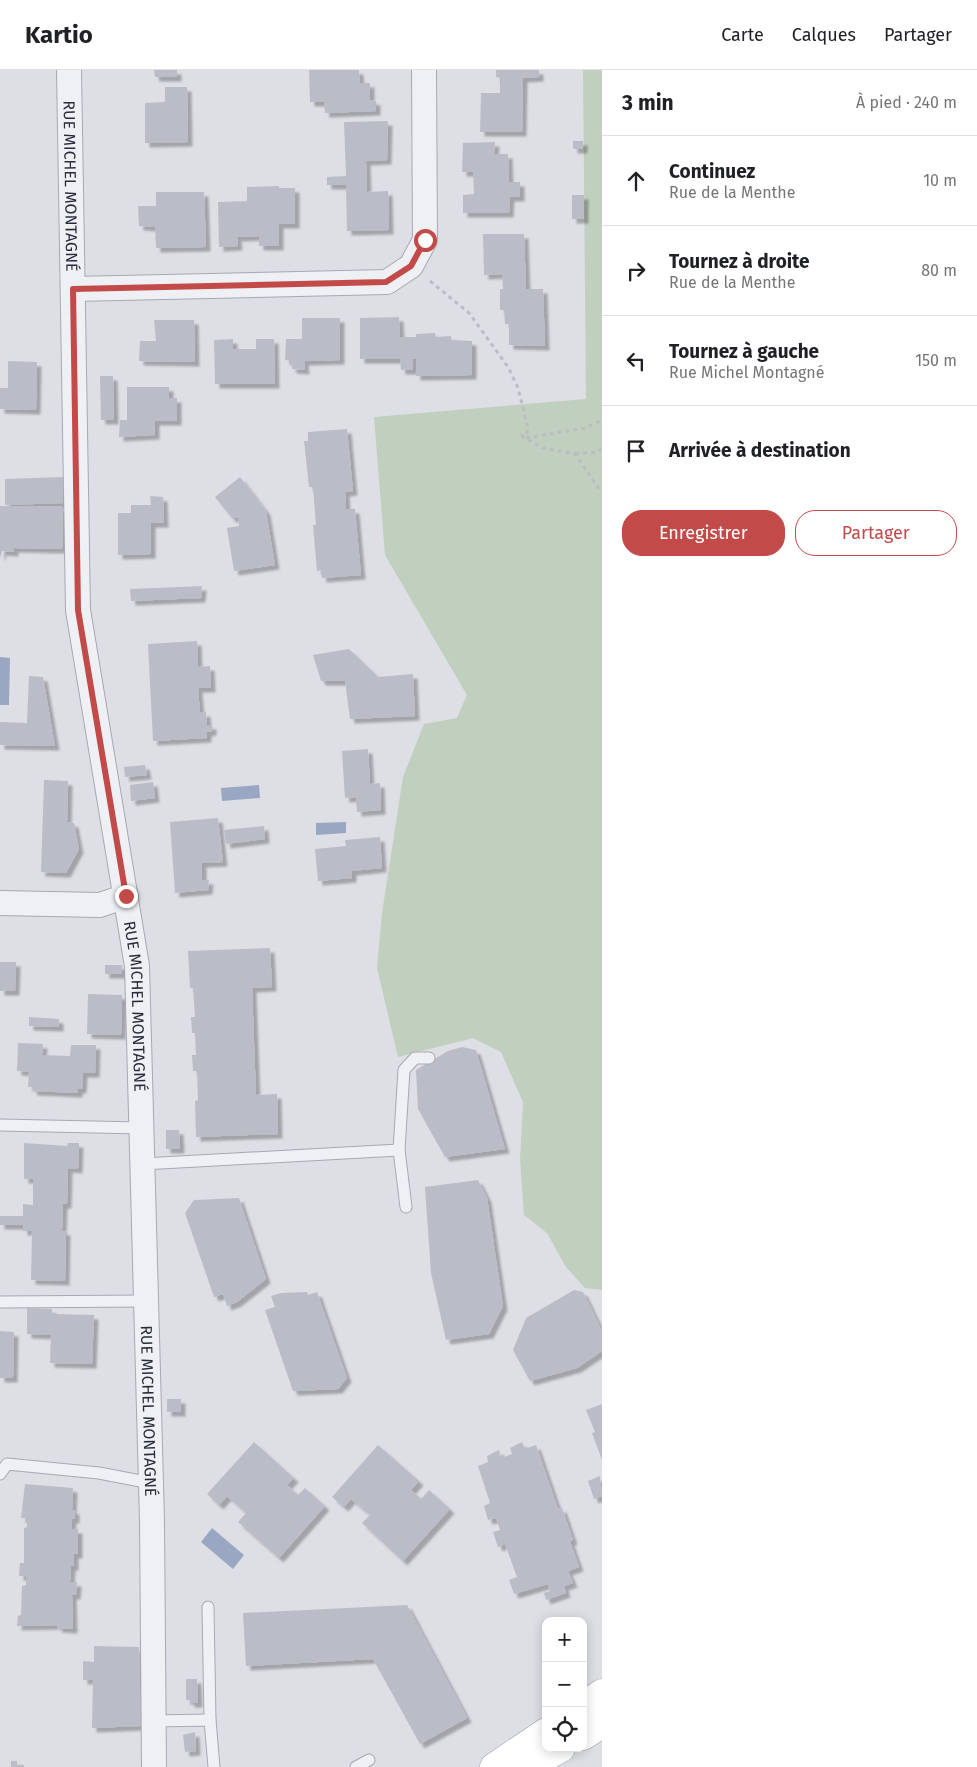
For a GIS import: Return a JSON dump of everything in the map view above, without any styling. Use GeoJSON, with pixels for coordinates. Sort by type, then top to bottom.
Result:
{"type":"FeatureCollection","features":[{"type":"Feature","properties":{"kind":"main road"},"geometry":{"type":"LineString","coordinates":[[587,1703],[602,1693]]}},
{"type":"Feature","properties":{"kind":"main road"},"geometry":{"type":"LineString","coordinates":[[587,1733],[602,1724]]}},
{"type":"Feature","properties":{"kind":"main road"},"geometry":{"type":"LineString","coordinates":[[494,1767],[542,1735]]}},
{"type":"Feature","properties":{"kind":"main road"},"geometry":{"type":"LineString","coordinates":[[528,1767],[555,1752]]}},
{"type":"Feature","properties":{"kind":"street","name":"RUE MICHEL MONTAGNÉ"},"geometry":{"type":"LineString","coordinates":[[69,70],[78,610],[137,966],[151,1483],[154,1767]]}},
{"type":"Feature","properties":{"kind":"street"},"geometry":{"type":"LineString","coordinates":[[73,289],[386,282],[411,266],[425,240],[424,70]]}},
{"type":"Feature","properties":{"kind":"street"},"geometry":{"type":"LineString","coordinates":[[0,903],[100,905],[126,896]]}},
{"type":"Feature","properties":{"kind":"lane"},"geometry":{"type":"LineString","coordinates":[[406,1207],[399,1150],[404,1070],[415,1058],[429,1058]]}},
{"type":"Feature","properties":{"kind":"lane"},"geometry":{"type":"LineString","coordinates":[[0,1125],[141,1128]]}},
{"type":"Feature","properties":{"kind":"lane"},"geometry":{"type":"LineString","coordinates":[[142,1164],[399,1150]]}},
{"type":"Feature","properties":{"kind":"lane"},"geometry":{"type":"LineString","coordinates":[[0,1302],[146,1301]]}},
{"type":"Feature","properties":{"kind":"lane"},"geometry":{"type":"LineString","coordinates":[[0,1474],[6,1464],[98,1473],[151,1483]]}},
{"type":"Feature","properties":{"kind":"lane"},"geometry":{"type":"LineString","coordinates":[[208,1607],[210,1720],[214,1767]]}},
{"type":"Feature","properties":{"kind":"lane"},"geometry":{"type":"LineString","coordinates":[[154,1721],[210,1720]]}},
{"type":"Feature","properties":{"kind":"lane"},"geometry":{"type":"LineString","coordinates":[[356,1767],[369,1760]]}},
{"type":"Feature","properties":{"kind":"path"},"geometry":{"type":"LineString","coordinates":[[411,266],[469,313],[508,367],[518,388],[528,428],[527,433],[522,435],[543,448],[575,454],[595,452],[602,449]]}},
{"type":"Feature","properties":{"kind":"path"},"geometry":{"type":"LineString","coordinates":[[526,438],[585,428],[602,420]]}},
{"type":"Feature","properties":{"kind":"path"},"geometry":{"type":"LineString","coordinates":[[575,454],[602,492]]}},
{"type":"Feature","properties":{"kind":"green space"},"geometry":{"type":"Polygon","coordinates":[[[583,70],[602,70],[602,1290],[585,1288],[566,1267],[547,1233],[524,1215],[520,1159],[523,1102],[501,1052],[473,1038],[398,1057],[377,968],[382,913],[403,777],[424,724],[457,718],[467,695],[385,555],[374,417],[586,399],[583,70]]]}},
{"type":"Feature","properties":{"kind":"water"},"geometry":{"type":"Polygon","coordinates":[[[0,657],[10,658],[9,705],[0,705],[0,657]]]}},
{"type":"Feature","properties":{"kind":"water"},"geometry":{"type":"Polygon","coordinates":[[[259,785],[260,798],[222,801],[221,788],[259,785]]]}},
{"type":"Feature","properties":{"kind":"water"},"geometry":{"type":"Polygon","coordinates":[[[346,822],[346,833],[316,835],[316,823],[346,822]]]}},
{"type":"Feature","properties":{"kind":"water"},"geometry":{"type":"Polygon","coordinates":[[[212,1528],[244,1555],[233,1569],[201,1542],[212,1528]]]}},
{"type":"Feature","properties":{"kind":"building"},"geometry":{"type":"Polygon","coordinates":[[[154,70],[177,70],[177,77],[155,77],[154,70]]]}},
{"type":"Feature","properties":{"kind":"building"},"geometry":{"type":"Polygon","coordinates":[[[309,70],[359,70],[360,83],[370,83],[370,100],[376,101],[376,111],[325,113],[324,102],[310,102],[309,70]]]}},
{"type":"Feature","properties":{"kind":"building"},"geometry":{"type":"Polygon","coordinates":[[[496,70],[539,70],[539,77],[523,78],[522,132],[480,132],[481,93],[500,93],[500,78],[496,77],[496,70]]]}},
{"type":"Feature","properties":{"kind":"building"},"geometry":{"type":"Polygon","coordinates":[[[165,87],[187,87],[188,142],[145,143],[145,103],[165,102],[165,87]]]}},
{"type":"Feature","properties":{"kind":"building"},"geometry":{"type":"Polygon","coordinates":[[[388,121],[387,160],[366,161],[367,192],[388,191],[389,230],[347,231],[346,185],[327,185],[327,177],[346,176],[344,122],[388,121]]]}},
{"type":"Feature","properties":{"kind":"building"},"geometry":{"type":"Polygon","coordinates":[[[573,141],[583,141],[583,149],[573,149],[573,141]]]}},
{"type":"Feature","properties":{"kind":"building"},"geometry":{"type":"Polygon","coordinates":[[[495,142],[494,154],[508,154],[509,182],[520,182],[520,197],[510,197],[509,213],[463,213],[463,195],[474,194],[473,172],[462,172],[463,143],[495,142]]]}},
{"type":"Feature","properties":{"kind":"building"},"geometry":{"type":"Polygon","coordinates":[[[279,186],[279,188],[295,188],[295,224],[279,224],[279,246],[259,246],[259,236],[237,237],[238,246],[219,247],[218,202],[247,201],[247,187],[279,186]]]}},
{"type":"Feature","properties":{"kind":"building"},"geometry":{"type":"Polygon","coordinates":[[[156,192],[204,192],[206,247],[156,248],[155,227],[139,226],[138,206],[156,206],[156,192]]]}},
{"type":"Feature","properties":{"kind":"building"},"geometry":{"type":"Polygon","coordinates":[[[572,195],[584,195],[584,219],[572,219],[572,195]]]}},
{"type":"Feature","properties":{"kind":"building"},"geometry":{"type":"Polygon","coordinates":[[[483,234],[524,234],[526,289],[543,289],[545,346],[509,345],[509,324],[505,324],[504,310],[500,310],[500,289],[503,289],[502,274],[484,275],[483,234]]]}},
{"type":"Feature","properties":{"kind":"building"},"geometry":{"type":"Polygon","coordinates":[[[399,317],[400,337],[416,337],[416,334],[435,333],[436,337],[451,336],[451,340],[472,341],[472,375],[416,376],[416,359],[413,359],[413,370],[401,370],[400,359],[360,359],[360,318],[399,317]]]}},
{"type":"Feature","properties":{"kind":"building"},"geometry":{"type":"Polygon","coordinates":[[[302,318],[340,318],[340,360],[304,361],[305,370],[292,369],[291,361],[285,360],[286,339],[302,339],[302,318]]]}},
{"type":"Feature","properties":{"kind":"building"},"geometry":{"type":"Polygon","coordinates":[[[154,320],[194,320],[195,362],[139,361],[140,341],[156,341],[154,320]]]}},
{"type":"Feature","properties":{"kind":"building"},"geometry":{"type":"Polygon","coordinates":[[[233,339],[233,349],[256,349],[256,339],[274,339],[275,384],[215,384],[214,340],[233,339]]]}},
{"type":"Feature","properties":{"kind":"building"},"geometry":{"type":"Polygon","coordinates":[[[8,361],[37,362],[36,410],[0,409],[0,388],[8,388],[8,361]]]}},
{"type":"Feature","properties":{"kind":"building"},"geometry":{"type":"Polygon","coordinates":[[[100,376],[113,376],[114,420],[101,420],[100,376]]]}},
{"type":"Feature","properties":{"kind":"building"},"geometry":{"type":"Polygon","coordinates":[[[127,387],[169,387],[169,398],[177,398],[177,421],[155,421],[155,435],[119,437],[120,420],[127,420],[127,387]]]}},
{"type":"Feature","properties":{"kind":"building"},"geometry":{"type":"Polygon","coordinates":[[[347,429],[353,491],[345,492],[346,509],[355,509],[361,575],[322,578],[321,570],[317,571],[313,525],[316,525],[313,487],[309,487],[304,441],[308,441],[308,432],[347,429]]]}},
{"type":"Feature","properties":{"kind":"building"},"geometry":{"type":"Polygon","coordinates":[[[63,477],[63,503],[5,505],[5,479],[63,477]]]}},
{"type":"Feature","properties":{"kind":"building"},"geometry":{"type":"Polygon","coordinates":[[[240,477],[266,511],[275,565],[234,571],[227,528],[239,526],[238,517],[232,518],[215,497],[240,477]]]}},
{"type":"Feature","properties":{"kind":"building"},"geometry":{"type":"Polygon","coordinates":[[[150,496],[163,497],[164,523],[151,523],[151,554],[118,555],[118,513],[131,513],[131,505],[151,505],[150,496]]]}},
{"type":"Feature","properties":{"kind":"building"},"geometry":{"type":"Polygon","coordinates":[[[0,506],[63,507],[62,549],[14,548],[14,552],[2,551],[0,558],[0,506]]]}},
{"type":"Feature","properties":{"kind":"building"},"geometry":{"type":"Polygon","coordinates":[[[202,586],[201,598],[131,601],[130,589],[202,586]]]}},
{"type":"Feature","properties":{"kind":"building"},"geometry":{"type":"Polygon","coordinates":[[[197,641],[198,667],[210,666],[211,688],[198,688],[200,713],[206,712],[207,725],[212,725],[212,731],[207,732],[207,738],[153,741],[148,644],[197,641]]]}},
{"type":"Feature","properties":{"kind":"building"},"geometry":{"type":"Polygon","coordinates":[[[349,649],[378,677],[413,674],[415,716],[350,719],[345,681],[321,681],[313,655],[349,649]]]}},
{"type":"Feature","properties":{"kind":"building"},"geometry":{"type":"Polygon","coordinates":[[[29,676],[43,677],[55,746],[0,745],[0,722],[27,723],[29,676]]]}},
{"type":"Feature","properties":{"kind":"building"},"geometry":{"type":"Polygon","coordinates":[[[368,749],[370,784],[380,783],[381,810],[357,812],[356,797],[345,798],[342,751],[368,749]]]}},
{"type":"Feature","properties":{"kind":"building"},"geometry":{"type":"Polygon","coordinates":[[[145,765],[147,775],[125,777],[124,767],[145,765]]]}},
{"type":"Feature","properties":{"kind":"building"},"geometry":{"type":"Polygon","coordinates":[[[44,780],[68,781],[67,822],[74,823],[79,849],[66,873],[41,872],[44,780]]]}},
{"type":"Feature","properties":{"kind":"building"},"geometry":{"type":"Polygon","coordinates":[[[153,782],[155,798],[131,801],[130,785],[153,782]]]}},
{"type":"Feature","properties":{"kind":"building"},"geometry":{"type":"Polygon","coordinates":[[[218,818],[223,862],[202,863],[202,880],[209,880],[208,890],[175,893],[170,822],[218,818]]]}},
{"type":"Feature","properties":{"kind":"building"},"geometry":{"type":"Polygon","coordinates":[[[264,826],[265,839],[226,844],[224,830],[264,826]]]}},
{"type":"Feature","properties":{"kind":"building"},"geometry":{"type":"Polygon","coordinates":[[[380,837],[382,868],[352,871],[352,878],[318,881],[315,849],[346,846],[345,840],[380,837]]]}},
{"type":"Feature","properties":{"kind":"building"},"geometry":{"type":"Polygon","coordinates":[[[270,948],[272,987],[252,988],[256,1095],[277,1094],[278,1134],[196,1137],[195,1101],[198,1100],[197,1071],[193,1071],[192,1055],[196,1055],[195,1033],[192,1033],[191,1017],[195,1017],[193,988],[190,988],[188,951],[270,948]]]}},
{"type":"Feature","properties":{"kind":"building"},"geometry":{"type":"Polygon","coordinates":[[[0,962],[16,962],[15,991],[0,991],[0,962]]]}},
{"type":"Feature","properties":{"kind":"building"},"geometry":{"type":"Polygon","coordinates":[[[105,965],[122,965],[122,974],[105,974],[105,965]]]}},
{"type":"Feature","properties":{"kind":"building"},"geometry":{"type":"Polygon","coordinates":[[[88,994],[122,995],[121,1035],[87,1034],[88,994]]]}},
{"type":"Feature","properties":{"kind":"building"},"geometry":{"type":"Polygon","coordinates":[[[29,1017],[59,1019],[59,1027],[29,1026],[29,1017]]]}},
{"type":"Feature","properties":{"kind":"building"},"geometry":{"type":"Polygon","coordinates":[[[18,1043],[43,1044],[42,1055],[70,1056],[71,1045],[96,1045],[95,1073],[83,1073],[82,1089],[78,1089],[78,1093],[33,1091],[32,1087],[28,1087],[29,1072],[17,1071],[18,1043]]]}},
{"type":"Feature","properties":{"kind":"building"},"geometry":{"type":"Polygon","coordinates":[[[462,1047],[476,1050],[505,1149],[445,1157],[418,1109],[416,1070],[448,1051],[462,1047]]]}},
{"type":"Feature","properties":{"kind":"building"},"geometry":{"type":"Polygon","coordinates":[[[166,1130],[179,1130],[180,1149],[166,1149],[166,1130]]]}},
{"type":"Feature","properties":{"kind":"building"},"geometry":{"type":"Polygon","coordinates":[[[24,1143],[67,1146],[68,1143],[79,1143],[78,1169],[68,1168],[67,1204],[63,1204],[62,1231],[66,1231],[65,1281],[31,1280],[32,1231],[23,1231],[23,1225],[0,1225],[0,1216],[23,1216],[23,1204],[33,1205],[33,1179],[24,1179],[24,1143]]]}},
{"type":"Feature","properties":{"kind":"building"},"geometry":{"type":"Polygon","coordinates":[[[478,1180],[487,1198],[503,1306],[489,1334],[446,1340],[431,1273],[425,1187],[478,1180]]]}},
{"type":"Feature","properties":{"kind":"building"},"geometry":{"type":"Polygon","coordinates":[[[239,1198],[266,1279],[237,1302],[227,1306],[223,1294],[214,1297],[185,1213],[194,1200],[239,1198]]]}},
{"type":"Feature","properties":{"kind":"building"},"geometry":{"type":"Polygon","coordinates":[[[574,1290],[583,1292],[602,1331],[602,1351],[577,1368],[530,1381],[513,1350],[526,1318],[574,1290]]]}},
{"type":"Feature","properties":{"kind":"building"},"geometry":{"type":"Polygon","coordinates":[[[307,1292],[308,1295],[317,1292],[347,1378],[338,1389],[293,1391],[265,1310],[275,1307],[271,1296],[281,1293],[307,1292]]]}},
{"type":"Feature","properties":{"kind":"building"},"geometry":{"type":"Polygon","coordinates":[[[27,1308],[52,1309],[52,1314],[94,1315],[92,1364],[50,1363],[51,1335],[27,1334],[27,1308]]]}},
{"type":"Feature","properties":{"kind":"building"},"geometry":{"type":"Polygon","coordinates":[[[0,1331],[14,1332],[13,1378],[0,1378],[0,1331]]]}},
{"type":"Feature","properties":{"kind":"building"},"geometry":{"type":"Polygon","coordinates":[[[167,1399],[181,1399],[181,1412],[167,1412],[167,1399]]]}},
{"type":"Feature","properties":{"kind":"building"},"geometry":{"type":"Polygon","coordinates":[[[602,1404],[602,1460],[592,1433],[595,1432],[586,1410],[602,1404]]]}},
{"type":"Feature","properties":{"kind":"building"},"geometry":{"type":"Polygon","coordinates":[[[254,1442],[294,1478],[287,1485],[298,1495],[305,1488],[325,1506],[279,1558],[238,1522],[246,1513],[227,1496],[219,1505],[207,1494],[254,1442]]]}},
{"type":"Feature","properties":{"kind":"building"},"geometry":{"type":"Polygon","coordinates":[[[522,1442],[525,1449],[536,1445],[558,1509],[562,1508],[573,1540],[570,1541],[579,1567],[568,1571],[573,1583],[564,1586],[566,1593],[546,1600],[544,1593],[550,1591],[548,1584],[514,1594],[509,1580],[517,1577],[505,1544],[498,1547],[493,1532],[500,1530],[496,1518],[488,1520],[484,1506],[490,1503],[478,1466],[488,1462],[487,1456],[499,1450],[501,1458],[512,1454],[510,1448],[522,1442]]]}},
{"type":"Feature","properties":{"kind":"building"},"geometry":{"type":"Polygon","coordinates":[[[378,1445],[419,1481],[411,1490],[421,1499],[429,1490],[450,1509],[403,1561],[362,1523],[370,1515],[351,1499],[344,1507],[332,1497],[378,1445]]]}},
{"type":"Feature","properties":{"kind":"building"},"geometry":{"type":"Polygon","coordinates":[[[600,1476],[602,1496],[594,1499],[588,1481],[600,1476]]]}},
{"type":"Feature","properties":{"kind":"building"},"geometry":{"type":"Polygon","coordinates":[[[25,1484],[73,1488],[72,1510],[75,1510],[75,1519],[72,1519],[71,1529],[78,1529],[78,1554],[74,1554],[74,1566],[71,1566],[70,1582],[77,1582],[76,1595],[72,1595],[73,1629],[57,1628],[58,1625],[17,1626],[18,1616],[21,1615],[22,1586],[26,1585],[26,1576],[19,1576],[20,1563],[24,1563],[24,1528],[27,1527],[27,1518],[21,1518],[25,1484]]]}},
{"type":"Feature","properties":{"kind":"building"},"geometry":{"type":"Polygon","coordinates":[[[407,1605],[467,1718],[420,1744],[373,1659],[246,1666],[243,1613],[407,1605]]]}},
{"type":"Feature","properties":{"kind":"building"},"geometry":{"type":"Polygon","coordinates":[[[94,1646],[139,1647],[141,1726],[92,1728],[93,1680],[83,1680],[83,1661],[94,1662],[94,1646]]]}},
{"type":"Feature","properties":{"kind":"building"},"geometry":{"type":"Polygon","coordinates":[[[186,1679],[197,1679],[198,1703],[190,1703],[190,1700],[186,1700],[186,1679]]]}},
{"type":"Feature","properties":{"kind":"building"},"geometry":{"type":"Polygon","coordinates":[[[195,1732],[196,1751],[185,1752],[183,1735],[195,1732]]]}},
{"type":"Feature","properties":{"kind":"building"},"geometry":{"type":"Polygon","coordinates":[[[11,1761],[17,1761],[17,1765],[24,1765],[24,1767],[11,1767],[11,1761]]]}},
{"type":"Feature","properties":{"kind":"route"},"geometry":{"type":"LineString","coordinates":[[126,896],[78,610],[73,289],[386,282],[411,266],[425,240]]}}]}
